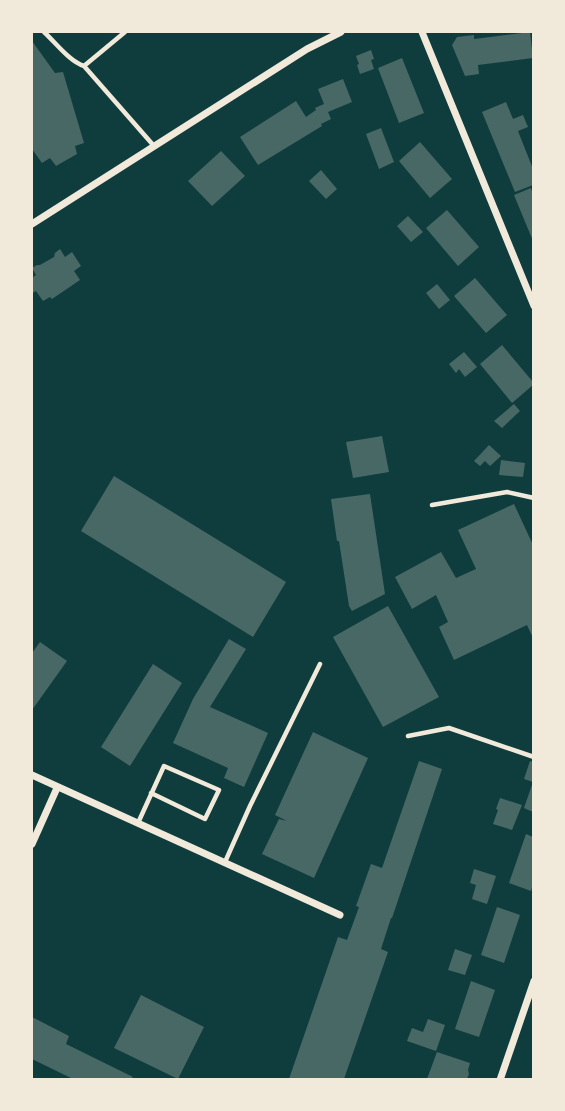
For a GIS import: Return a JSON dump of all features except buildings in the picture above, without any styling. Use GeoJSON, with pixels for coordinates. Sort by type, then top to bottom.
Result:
{"type":"FeatureCollection","features":[{"type":"Feature","properties":{"kind":"street"},"geometry":{"type":"LineString","coordinates":[[32,224],[307,49],[341,32]]}},
{"type":"Feature","properties":{"kind":"street"},"geometry":{"type":"LineString","coordinates":[[422,32],[534,306]]}},
{"type":"Feature","properties":{"kind":"street"},"geometry":{"type":"LineString","coordinates":[[32,775],[340,915]]}},
{"type":"Feature","properties":{"kind":"street"},"geometry":{"type":"LineString","coordinates":[[32,844],[57,788]]}},
{"type":"Feature","properties":{"kind":"street"},"geometry":{"type":"LineString","coordinates":[[500,1080],[534,981]]}},
{"type":"Feature","properties":{"kind":"lane"},"geometry":{"type":"LineString","coordinates":[[44,32],[80,66],[84,66],[154,146]]}},
{"type":"Feature","properties":{"kind":"lane"},"geometry":{"type":"LineString","coordinates":[[84,66],[125,32]]}},
{"type":"Feature","properties":{"kind":"lane"},"geometry":{"type":"LineString","coordinates":[[432,505],[507,492],[534,498]]}},
{"type":"Feature","properties":{"kind":"lane"},"geometry":{"type":"LineString","coordinates":[[225,863],[320,664]]}},
{"type":"Feature","properties":{"kind":"lane"},"geometry":{"type":"LineString","coordinates":[[408,736],[449,728],[534,757]]}},
{"type":"Feature","properties":{"kind":"lane"},"geometry":{"type":"LineString","coordinates":[[137,824],[151,793],[164,766],[219,790],[205,819],[151,793]]}}]}
